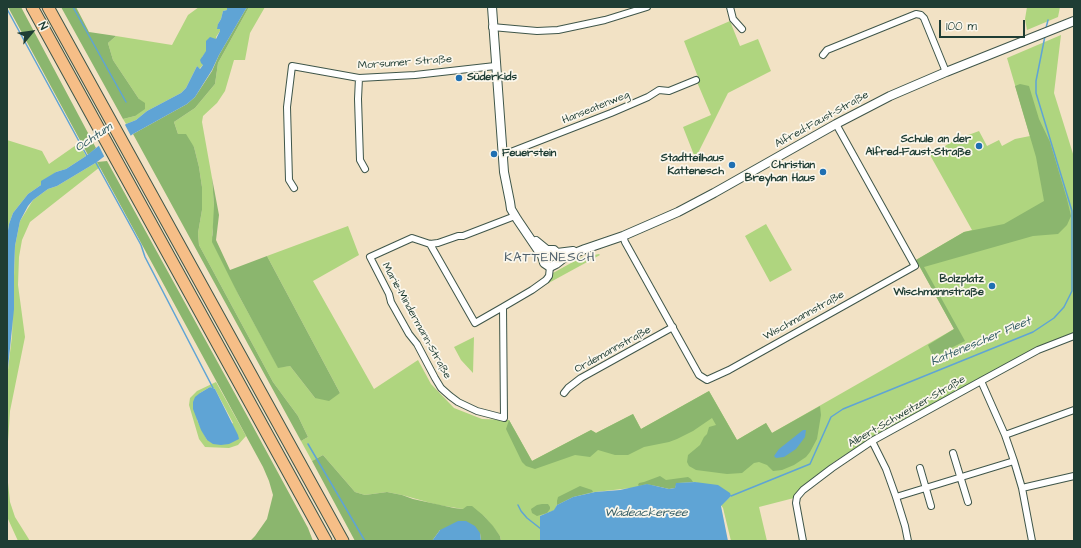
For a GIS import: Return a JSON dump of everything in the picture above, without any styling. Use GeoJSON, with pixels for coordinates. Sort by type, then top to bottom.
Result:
{"type":"FeatureCollection","features":[{"type":"Feature","properties":{"kind":"highway"},"geometry":{"type":"LineString","coordinates":[[32,7],[326,541]]}},
{"type":"Feature","properties":{"kind":"highway"},"geometry":{"type":"LineString","coordinates":[[48,7],[343,541]]}},
{"type":"Feature","properties":{"kind":"highway"},"geometry":{"type":"LineString","coordinates":[[307,507],[318,541]]}},
{"type":"Feature","properties":{"kind":"street","name":"Alfred-Faust-Straße"},"geometry":{"type":"LineString","coordinates":[[492,7],[495,66],[507,187],[515,216],[544,253],[544,263],[550,266],[553,266],[565,258],[585,249],[623,236],[678,212],[836,124],[890,96],[1074,21]]}},
{"type":"Feature","properties":{"kind":"street"},"geometry":{"type":"LineString","coordinates":[[492,28],[537,31],[558,30],[605,20],[646,7]]}},
{"type":"Feature","properties":{"kind":"street"},"geometry":{"type":"LineString","coordinates":[[730,7],[733,19],[742,29]]}},
{"type":"Feature","properties":{"kind":"street"},"geometry":{"type":"LineString","coordinates":[[823,55],[827,50],[916,14],[921,15],[924,18],[946,72]]}},
{"type":"Feature","properties":{"kind":"street","name":"Morsumer Straße"},"geometry":{"type":"LineString","coordinates":[[294,188],[290,180],[287,107],[292,66],[359,78],[495,66]]}},
{"type":"Feature","properties":{"kind":"street"},"geometry":{"type":"LineString","coordinates":[[359,78],[358,99],[360,160],[365,169]]}},
{"type":"Feature","properties":{"kind":"street","name":"Hanseatenweg"},"geometry":{"type":"LineString","coordinates":[[503,155],[611,113],[648,97],[659,90],[669,91],[696,80]]}},
{"type":"Feature","properties":{"kind":"street","name":"Wischmannstraße"},"geometry":{"type":"LineString","coordinates":[[623,236],[699,374],[707,380],[729,370],[915,266],[836,124]]}},
{"type":"Feature","properties":{"kind":"street"},"geometry":{"type":"LineString","coordinates":[[515,216],[463,236],[430,244],[475,323],[532,290],[546,280],[549,276],[550,266]]}},
{"type":"Feature","properties":{"kind":"street","name":"Marie-Mindermann-Straße"},"geometry":{"type":"LineString","coordinates":[[430,244],[412,238],[370,257],[409,334],[417,344],[441,388],[450,396],[466,406],[490,415],[504,418],[503,307]]}},
{"type":"Feature","properties":{"kind":"street","name":"Alfred-Faust-Straße"},"geometry":{"type":"LineString","coordinates":[[544,253],[554,250],[557,253],[585,249]]}},
{"type":"Feature","properties":{"kind":"street"},"geometry":{"type":"LineString","coordinates":[[557,253],[559,257],[558,262]]}},
{"type":"Feature","properties":{"kind":"street","name":"Ordemannstraße"},"geometry":{"type":"LineString","coordinates":[[564,393],[581,378],[673,327]]}},
{"type":"Feature","properties":{"kind":"street","name":"Albert-Schweitzer-Straße"},"geometry":{"type":"LineString","coordinates":[[803,541],[796,503],[797,497],[803,490],[832,468],[872,442],[981,381],[1038,350],[1074,336]]}},
{"type":"Feature","properties":{"kind":"street"},"geometry":{"type":"LineString","coordinates":[[981,381],[1005,435],[1014,461],[1022,488],[1032,541]]}},
{"type":"Feature","properties":{"kind":"street"},"geometry":{"type":"LineString","coordinates":[[1005,435],[1074,410]]}},
{"type":"Feature","properties":{"kind":"street"},"geometry":{"type":"LineString","coordinates":[[872,442],[886,469],[905,526],[908,541]]}},
{"type":"Feature","properties":{"kind":"street"},"geometry":{"type":"LineString","coordinates":[[953,453],[968,502]]}},
{"type":"Feature","properties":{"kind":"street"},"geometry":{"type":"LineString","coordinates":[[896,497],[1014,461]]}},
{"type":"Feature","properties":{"kind":"street"},"geometry":{"type":"LineString","coordinates":[[920,468],[932,506]]}},
{"type":"Feature","properties":{"kind":"street"},"geometry":{"type":"LineString","coordinates":[[1022,488],[1074,476]]}},
{"type":"Feature","properties":{"kind":"green space"},"geometry":{"type":"Polygon","coordinates":[[[8,7],[21,7],[96,148],[88,155],[8,7]]]}},
{"type":"Feature","properties":{"kind":"green space"},"geometry":{"type":"Polygon","coordinates":[[[61,7],[76,7],[89,32],[116,36],[108,43],[113,60],[139,99],[145,103],[145,109],[135,116],[123,119],[61,7]]]}},
{"type":"Feature","properties":{"kind":"green space"},"geometry":{"type":"Polygon","coordinates":[[[199,7],[227,7],[227,10],[223,11],[218,24],[221,29],[216,39],[202,57],[203,65],[199,69],[197,66],[186,88],[181,93],[147,111],[136,120],[126,124],[123,119],[135,116],[139,99],[113,60],[108,43],[116,36],[172,45],[188,15],[199,7]]]}},
{"type":"Feature","properties":{"kind":"green space"},"geometry":{"type":"Polygon","coordinates":[[[247,7],[249,7],[218,63],[215,84],[195,108],[174,122],[178,134],[186,134],[194,147],[199,167],[202,187],[202,210],[198,233],[199,245],[273,382],[298,416],[308,437],[301,441],[133,134],[187,104],[195,97],[212,71],[219,55],[247,7]]]}},
{"type":"Feature","properties":{"kind":"green space"},"geometry":{"type":"Polygon","coordinates":[[[249,7],[265,7],[250,33],[245,60],[234,60],[225,91],[217,103],[203,116],[202,122],[212,178],[214,220],[212,235],[239,296],[278,367],[290,366],[315,398],[340,393],[267,256],[348,226],[359,255],[313,281],[374,389],[418,360],[431,384],[454,408],[482,419],[509,420],[532,461],[591,430],[596,433],[633,414],[641,429],[709,391],[737,440],[766,423],[772,433],[954,329],[916,260],[964,232],[972,230],[930,155],[955,140],[979,131],[987,146],[999,140],[1002,146],[1015,139],[1030,136],[1007,58],[1061,35],[1054,93],[1074,157],[1074,334],[870,439],[834,462],[800,489],[794,498],[759,507],[767,541],[731,541],[721,505],[731,496],[695,482],[595,492],[573,497],[557,505],[555,510],[540,516],[540,541],[501,541],[500,536],[484,516],[463,509],[438,505],[387,492],[365,495],[355,492],[323,455],[312,461],[301,441],[308,437],[298,416],[273,382],[199,245],[198,233],[202,210],[202,187],[199,167],[194,147],[178,134],[174,122],[195,108],[215,84],[218,63],[249,7]]]}},
{"type":"Feature","properties":{"kind":"green space"},"geometry":{"type":"Polygon","coordinates":[[[1027,7],[1060,7],[1058,17],[1027,30],[1025,19],[1027,7]]]}},
{"type":"Feature","properties":{"kind":"green space"},"geometry":{"type":"Polygon","coordinates":[[[730,21],[740,46],[758,39],[771,71],[728,93],[698,153],[694,155],[683,127],[711,115],[697,82],[698,77],[684,41],[730,21]]]}},
{"type":"Feature","properties":{"kind":"green space"},"geometry":{"type":"Polygon","coordinates":[[[1020,84],[1029,86],[1039,119],[1050,142],[1071,216],[1067,225],[1058,234],[1033,236],[924,267],[965,341],[939,354],[932,354],[928,345],[954,329],[916,260],[964,232],[1004,224],[1044,201],[1036,157],[1015,86],[1020,84]]]}},
{"type":"Feature","properties":{"kind":"green space"},"geometry":{"type":"Polygon","coordinates":[[[7,140],[42,151],[49,164],[79,143],[86,156],[66,169],[56,172],[28,194],[13,213],[9,224],[7,237],[7,140]]]}},
{"type":"Feature","properties":{"kind":"green space"},"geometry":{"type":"Polygon","coordinates":[[[107,161],[250,421],[308,528],[313,541],[250,541],[267,519],[273,495],[269,481],[263,467],[97,162],[107,161]]]}},
{"type":"Feature","properties":{"kind":"green space"},"geometry":{"type":"Polygon","coordinates":[[[97,162],[100,167],[30,222],[22,240],[19,257],[18,285],[25,337],[10,411],[7,457],[7,378],[12,336],[15,246],[20,221],[33,200],[48,189],[57,186],[97,162]]]}},
{"type":"Feature","properties":{"kind":"green space"},"geometry":{"type":"Polygon","coordinates":[[[212,178],[219,215],[216,240],[230,270],[267,256],[340,393],[329,401],[315,398],[290,366],[278,368],[239,296],[212,242],[214,206],[212,178]]]}},
{"type":"Feature","properties":{"kind":"green space"},"geometry":{"type":"Polygon","coordinates":[[[766,224],[792,270],[770,282],[745,236],[766,224]]]}},
{"type":"Feature","properties":{"kind":"green space"},"geometry":{"type":"Polygon","coordinates":[[[600,255],[545,285],[544,283],[550,280],[553,273],[580,258],[600,255]]]}},
{"type":"Feature","properties":{"kind":"green space"},"geometry":{"type":"Polygon","coordinates":[[[474,337],[473,373],[461,360],[454,347],[474,337]]]}},
{"type":"Feature","properties":{"kind":"green space"},"geometry":{"type":"Polygon","coordinates":[[[216,382],[246,436],[238,445],[229,448],[205,447],[199,439],[189,405],[190,398],[197,391],[216,382]],[[210,387],[200,393],[197,420],[207,440],[233,423],[215,389],[210,387]]]}},
{"type":"Feature","properties":{"kind":"green space"},"geometry":{"type":"Polygon","coordinates":[[[709,391],[737,440],[766,423],[772,433],[820,406],[821,415],[817,439],[806,457],[794,465],[782,470],[773,471],[767,465],[759,462],[754,463],[742,473],[727,474],[696,470],[689,466],[687,462],[688,455],[700,445],[707,434],[709,427],[716,425],[712,418],[693,431],[677,439],[644,447],[628,455],[615,455],[598,450],[590,457],[575,455],[535,469],[526,466],[522,462],[506,429],[509,420],[532,461],[591,430],[596,433],[633,414],[641,429],[709,391]]]}},
{"type":"Feature","properties":{"kind":"green space"},"geometry":{"type":"Polygon","coordinates":[[[323,455],[355,492],[365,495],[387,492],[454,508],[463,509],[467,506],[472,506],[493,526],[500,536],[501,541],[481,541],[480,533],[440,530],[432,541],[355,541],[312,461],[323,455]]]}},
{"type":"Feature","properties":{"kind":"green space"},"geometry":{"type":"Polygon","coordinates":[[[7,473],[10,502],[15,517],[30,541],[18,541],[8,519],[7,473]]]}},
{"type":"Feature","properties":{"kind":"green space"},"geometry":{"type":"Polygon","coordinates":[[[660,476],[666,480],[688,477],[693,482],[677,483],[675,488],[669,489],[647,484],[638,485],[639,483],[660,476]]]}},
{"type":"Feature","properties":{"kind":"green space"},"geometry":{"type":"Polygon","coordinates":[[[580,486],[592,490],[593,492],[573,497],[557,505],[558,497],[580,486]]]}},
{"type":"Feature","properties":{"kind":"green space"},"geometry":{"type":"Polygon","coordinates":[[[542,504],[548,504],[550,507],[547,513],[537,516],[532,513],[531,509],[542,504]]]}},
{"type":"Feature","properties":{"kind":"water"},"geometry":{"type":"Polygon","coordinates":[[[227,7],[247,7],[212,70],[195,97],[187,104],[133,134],[97,162],[57,186],[48,189],[33,200],[28,206],[20,221],[15,246],[14,309],[7,378],[7,237],[9,224],[13,213],[28,194],[41,185],[41,181],[56,172],[66,169],[86,156],[126,124],[136,120],[147,111],[181,93],[186,88],[197,66],[200,69],[203,65],[200,60],[206,51],[206,41],[210,37],[216,39],[220,31],[220,29],[217,29],[218,24],[223,11],[227,10],[227,7]]]}},
{"type":"Feature","properties":{"kind":"water"},"geometry":{"type":"Polygon","coordinates":[[[210,387],[215,389],[238,435],[239,439],[229,444],[213,444],[207,440],[201,430],[193,409],[195,397],[210,387]]]}},
{"type":"Feature","properties":{"kind":"water"},"geometry":{"type":"Polygon","coordinates":[[[803,430],[806,430],[805,437],[796,449],[784,457],[776,458],[774,456],[779,449],[803,430]]]}},
{"type":"Feature","properties":{"kind":"water","name":"Wadeackersee"},"geometry":{"type":"Polygon","coordinates":[[[695,482],[718,485],[730,493],[731,496],[721,506],[728,541],[540,541],[540,516],[554,510],[557,505],[573,497],[595,492],[620,490],[647,484],[669,489],[675,488],[676,483],[695,482]]]}},
{"type":"Feature","properties":{"kind":"water"},"geometry":{"type":"Polygon","coordinates":[[[458,521],[466,521],[475,526],[480,533],[481,541],[432,541],[440,530],[458,521]]]}},
{"type":"Feature","properties":{"kind":"pier"},"geometry":{"type":"Polygon","coordinates":[[[124,123],[132,138],[105,158],[98,144],[124,123]]]}},
{"type":"Feature","properties":{"kind":"waterway"},"geometry":{"type":"LineString","coordinates":[[73,7],[126,102]]}},
{"type":"Feature","properties":{"kind":"waterway","name":"Ochtum"},"geometry":{"type":"LineString","coordinates":[[7,9],[87,156]]}},
{"type":"Feature","properties":{"kind":"waterway","name":"Kattenescher Fleet"},"geometry":{"type":"LineString","coordinates":[[1046,28],[1048,20]]}},
{"type":"Feature","properties":{"kind":"waterway","name":"Kattenescher Fleet"},"geometry":{"type":"LineString","coordinates":[[731,496],[810,464],[831,417],[843,409],[1033,332],[1054,318],[1064,307],[1072,291],[1072,211],[1036,93],[1036,81],[1045,36]]}},
{"type":"Feature","properties":{"kind":"waterway"},"geometry":{"type":"LineString","coordinates":[[95,161],[141,245],[145,257],[213,388]]}},
{"type":"Feature","properties":{"kind":"waterway"},"geometry":{"type":"LineString","coordinates":[[308,444],[365,541]]}},
{"type":"Feature","properties":{"kind":"waterway"},"geometry":{"type":"LineString","coordinates":[[518,505],[527,518],[541,529]]}},
{"type":"Feature","properties":{"kind":"place","name":"Süderkids"},"geometry":{"type":"Point","coordinates":[459,78]}},
{"type":"Feature","properties":{"kind":"place","name":"Schule an der Alfred-Faust-Straße"},"geometry":{"type":"Point","coordinates":[979,146]}},
{"type":"Feature","properties":{"kind":"place","name":"Feuerstein"},"geometry":{"type":"Point","coordinates":[494,154]}},
{"type":"Feature","properties":{"kind":"place","name":"Stadtteilhaus Kattenesch"},"geometry":{"type":"Point","coordinates":[732,165]}},
{"type":"Feature","properties":{"kind":"place","name":"Christian Breyhan Haus"},"geometry":{"type":"Point","coordinates":[823,172]}},
{"type":"Feature","properties":{"kind":"place","name":"Bolzplatz Wischmannstraße"},"geometry":{"type":"Point","coordinates":[992,286]}},
{"type":"Feature","properties":{"kind":"district","name":"KATTENESCH"},"geometry":{"type":"Point","coordinates":[550,258]}}]}
